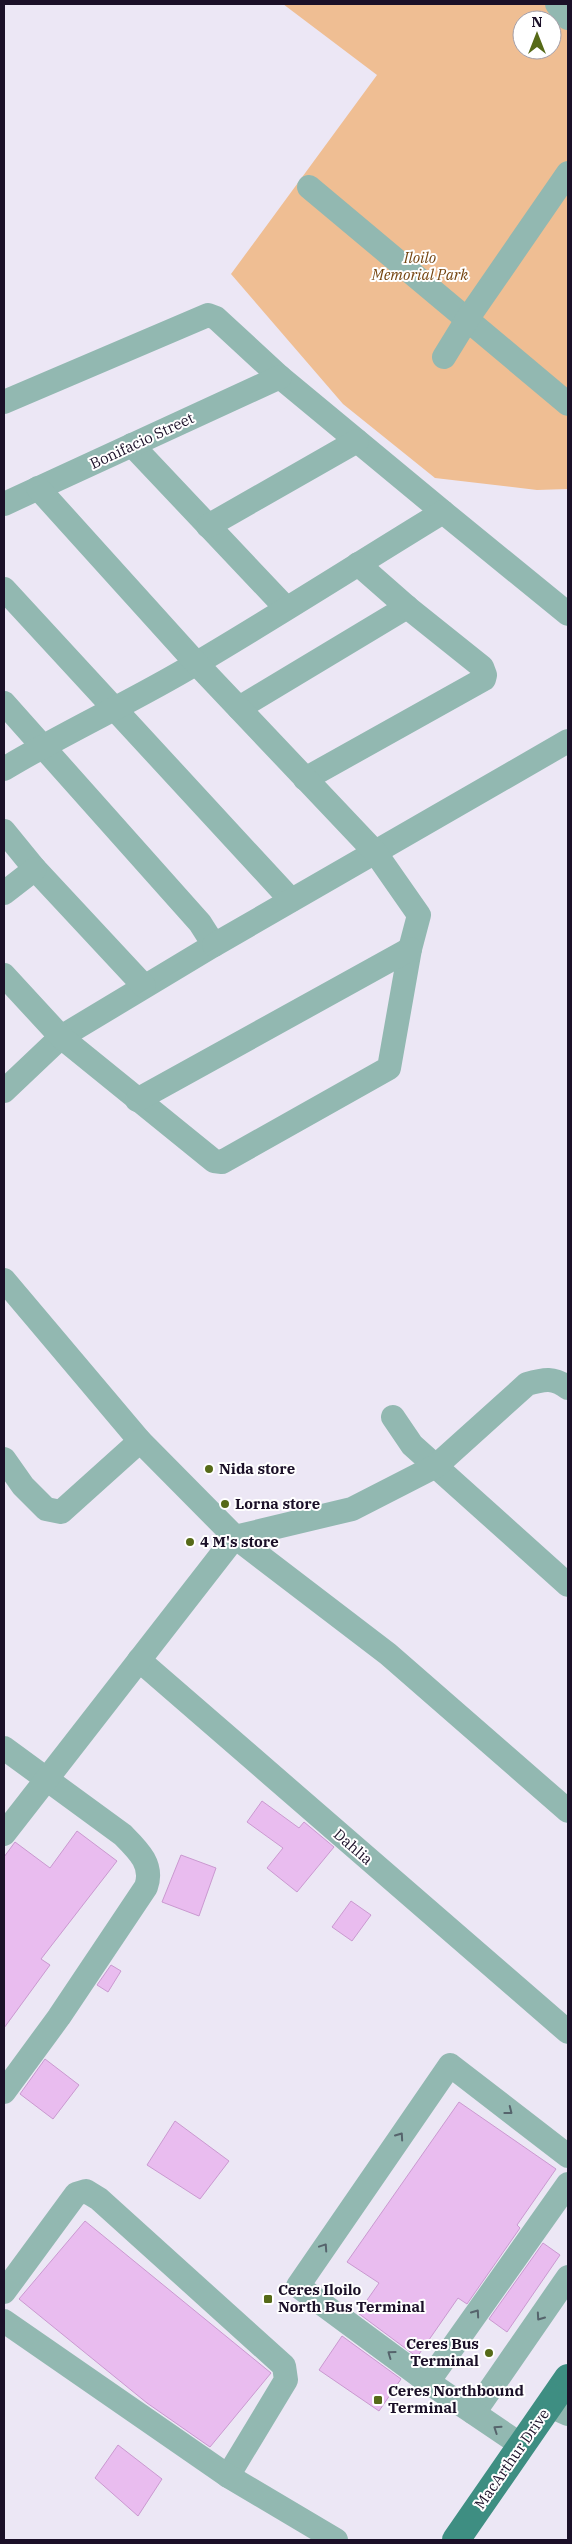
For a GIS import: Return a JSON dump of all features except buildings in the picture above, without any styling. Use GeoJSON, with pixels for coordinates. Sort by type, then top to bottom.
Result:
{"type":"FeatureCollection","features":[{"type":"Feature","properties":{"kind":"main road","name":"MacArthur Drive"},"geometry":{"type":"LineString","coordinates":[[461,2539],[521,2445],[559,2410],[568,2378]]}},
{"type":"Feature","properties":{"kind":"street"},"geometry":{"type":"LineString","coordinates":[[557,4],[568,18]]}},
{"type":"Feature","properties":{"kind":"street"},"geometry":{"type":"LineString","coordinates":[[444,356],[568,173]]}},
{"type":"Feature","properties":{"kind":"street"},"geometry":{"type":"LineString","coordinates":[[309,188],[468,318],[568,404]]}},
{"type":"Feature","properties":{"kind":"street"},"geometry":{"type":"LineString","coordinates":[[4,402],[208,315],[216,318],[280,377],[568,614]]}},
{"type":"Feature","properties":{"kind":"street","name":"Bonifacio Street"},"geometry":{"type":"LineString","coordinates":[[4,504],[280,377]]}},
{"type":"Feature","properties":{"kind":"street"},"geometry":{"type":"LineString","coordinates":[[208,526],[357,441]]}},
{"type":"Feature","properties":{"kind":"street"},"geometry":{"type":"LineString","coordinates":[[132,445],[286,608]]}},
{"type":"Feature","properties":{"kind":"street"},"geometry":{"type":"LineString","coordinates":[[4,975],[61,1037],[214,1160],[222,1162],[389,1068],[410,949],[419,915],[375,852],[196,664],[38,488]]}},
{"type":"Feature","properties":{"kind":"street"},"geometry":{"type":"LineString","coordinates":[[4,769],[196,664],[443,512]]}},
{"type":"Feature","properties":{"kind":"street"},"geometry":{"type":"LineString","coordinates":[[305,779],[484,679],[485,675],[482,667],[407,607],[358,564]]}},
{"type":"Feature","properties":{"kind":"street"},"geometry":{"type":"LineString","coordinates":[[4,589],[291,900]]}},
{"type":"Feature","properties":{"kind":"street"},"geometry":{"type":"LineString","coordinates":[[239,708],[407,607]]}},
{"type":"Feature","properties":{"kind":"street"},"geometry":{"type":"LineString","coordinates":[[4,703],[200,923],[214,945]]}},
{"type":"Feature","properties":{"kind":"street"},"geometry":{"type":"LineString","coordinates":[[4,1091],[61,1037],[291,900],[568,741]]}},
{"type":"Feature","properties":{"kind":"street"},"geometry":{"type":"LineString","coordinates":[[4,831],[35,869],[144,986]]}},
{"type":"Feature","properties":{"kind":"street"},"geometry":{"type":"LineString","coordinates":[[4,893],[35,869]]}},
{"type":"Feature","properties":{"kind":"street"},"geometry":{"type":"LineString","coordinates":[[137,1100],[410,949]]}},
{"type":"Feature","properties":{"kind":"street"},"geometry":{"type":"LineString","coordinates":[[4,1280],[140,1441],[235,1537],[388,1654],[568,1811]]}},
{"type":"Feature","properties":{"kind":"street"},"geometry":{"type":"LineString","coordinates":[[4,1834],[235,1537],[352,1509],[436,1466],[528,1384],[543,1379],[558,1381],[568,1388]]}},
{"type":"Feature","properties":{"kind":"street"},"geometry":{"type":"LineString","coordinates":[[393,1417],[412,1445],[568,1585]]}},
{"type":"Feature","properties":{"kind":"street"},"geometry":{"type":"LineString","coordinates":[[4,1459],[23,1486],[46,1509],[61,1512],[140,1441]]}},
{"type":"Feature","properties":{"kind":"street","name":"Dahlia"},"geometry":{"type":"LineString","coordinates":[[139,1660],[568,2032]]}},
{"type":"Feature","properties":{"kind":"street"},"geometry":{"type":"LineString","coordinates":[[4,1748],[123,1835],[139,1851],[148,1867],[150,1877],[146,1888],[59,2017],[4,2092]]}},
{"type":"Feature","properties":{"kind":"street"},"geometry":{"type":"LineString","coordinates":[[521,2445],[428,2382],[298,2286],[450,2064],[568,2156]]}},
{"type":"Feature","properties":{"kind":"street"},"geometry":{"type":"LineString","coordinates":[[428,2382],[568,2184]]}},
{"type":"Feature","properties":{"kind":"street"},"geometry":{"type":"LineString","coordinates":[[4,2292],[76,2194],[86,2192],[99,2199],[284,2366],[286,2380],[228,2476]]}},
{"type":"Feature","properties":{"kind":"street"},"geometry":{"type":"LineString","coordinates":[[474,2413],[568,2277]]}},
{"type":"Feature","properties":{"kind":"street"},"geometry":{"type":"LineString","coordinates":[[4,2321],[228,2476],[336,2540]]}},
{"type":"Feature","properties":{"kind":"green space","name":"Iloilo Memorial Park"},"geometry":{"type":"Polygon","coordinates":[[[283,4],[568,4],[568,489],[537,490],[435,478],[343,404],[231,274],[377,75],[283,4]]]}},
{"type":"Feature","properties":{"kind":"place","name":"Nida store"},"geometry":{"type":"Point","coordinates":[209,1469]}},
{"type":"Feature","properties":{"kind":"place","name":"Lorna store"},"geometry":{"type":"Point","coordinates":[225,1504]}},
{"type":"Feature","properties":{"kind":"place","name":"4 M's store"},"geometry":{"type":"Point","coordinates":[190,1542]}},
{"type":"Feature","properties":{"kind":"place","name":"Ceres Iloilo North Bus Terminal"},"geometry":{"type":"Point","coordinates":[268,2299]}},
{"type":"Feature","properties":{"kind":"place","name":"Ceres Bus Terminal"},"geometry":{"type":"Point","coordinates":[489,2353]}},
{"type":"Feature","properties":{"kind":"place","name":"Ceres Northbound Terminal"},"geometry":{"type":"Point","coordinates":[378,2400]}}]}
